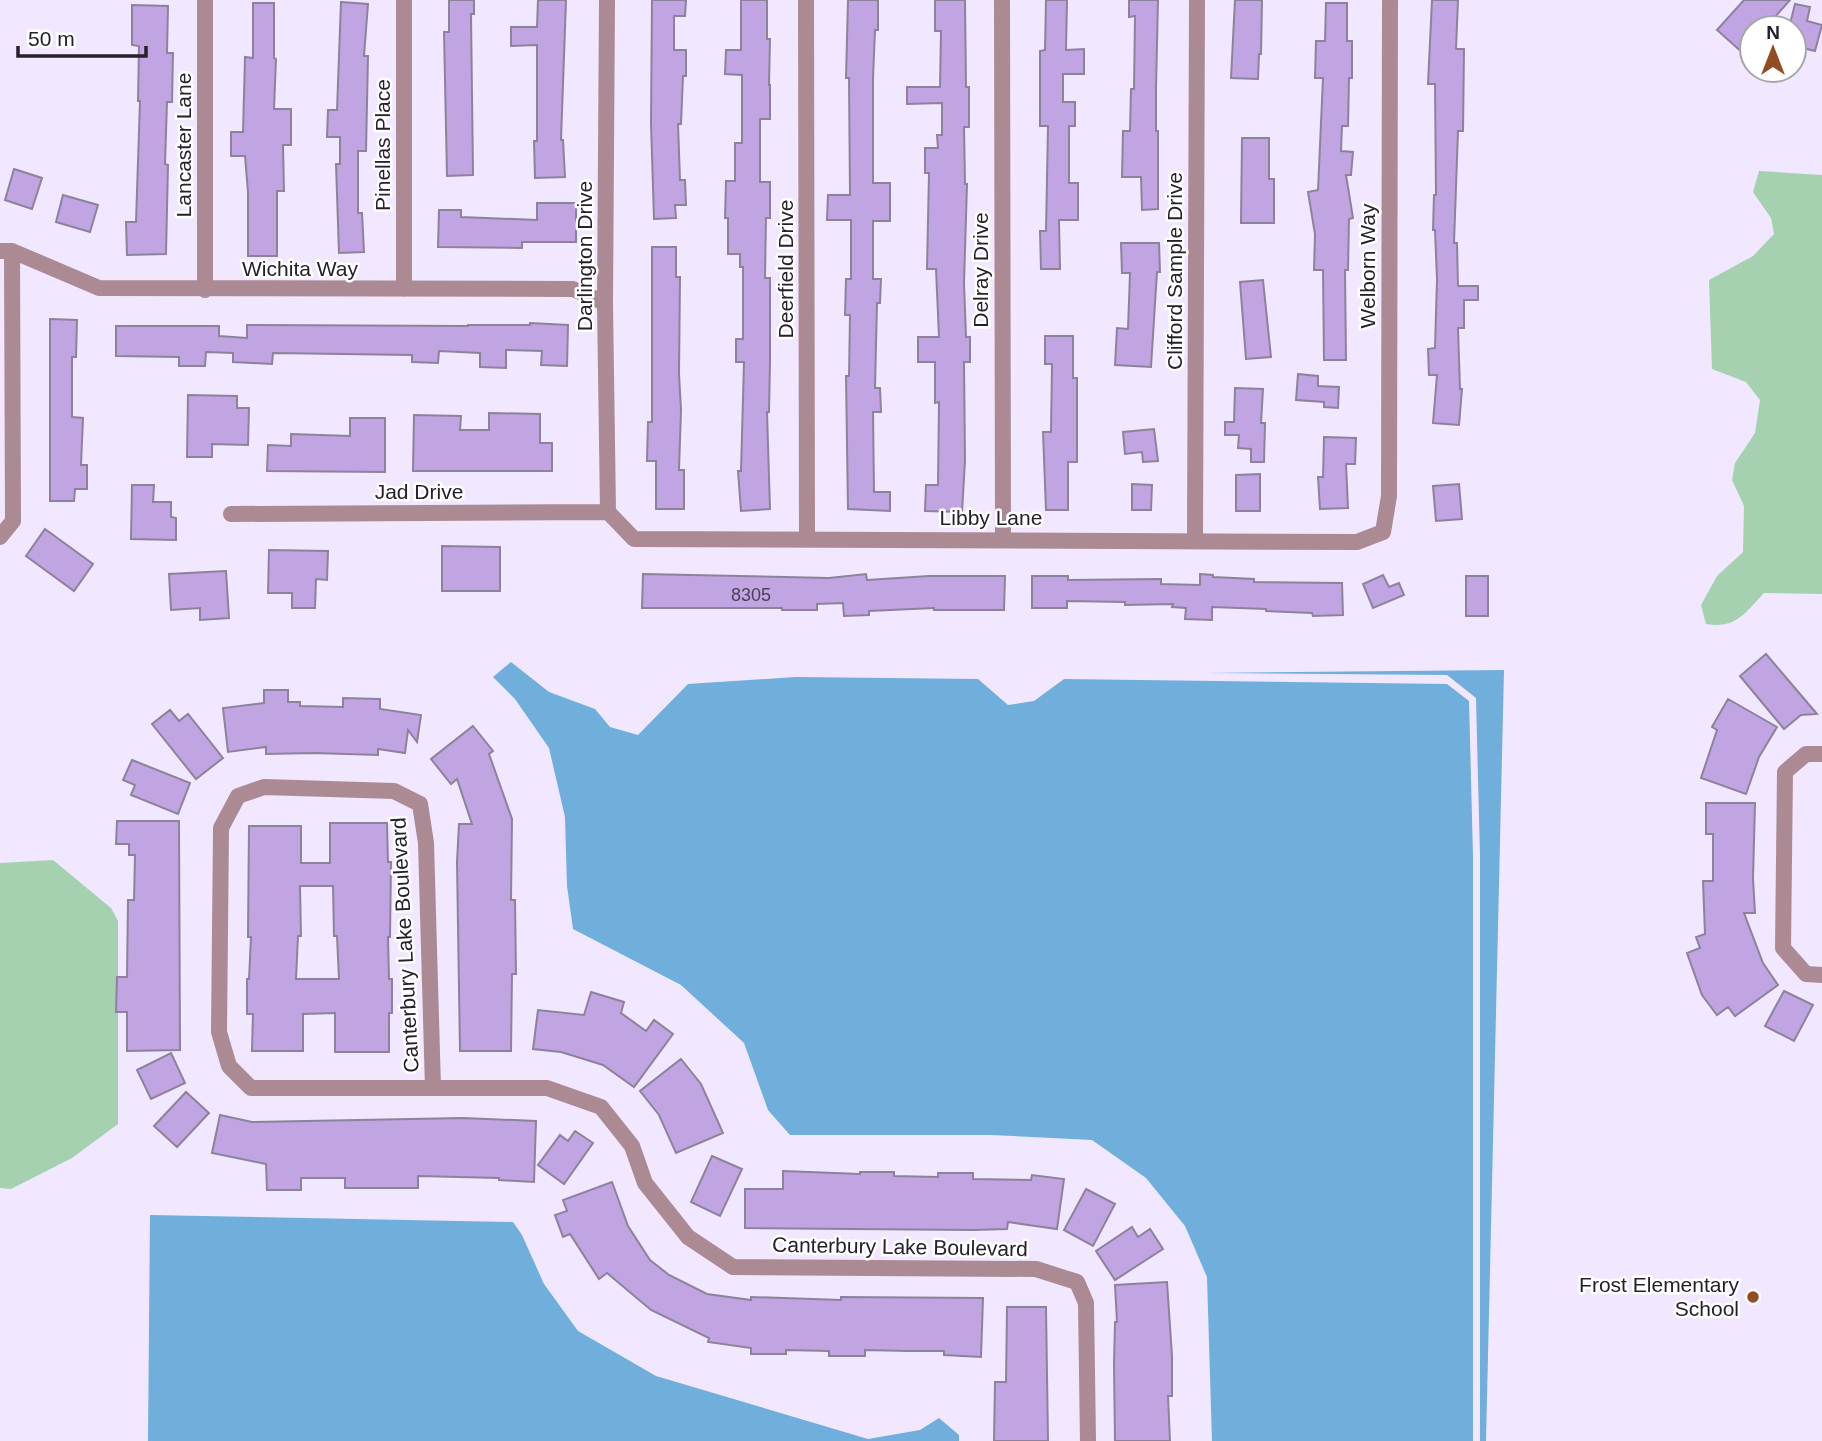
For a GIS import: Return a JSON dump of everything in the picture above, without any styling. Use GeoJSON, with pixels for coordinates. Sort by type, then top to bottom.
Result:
{"type":"FeatureCollection","features":[{"type":"Feature","properties":{"kind":"street","name":"Lancaster Lane"},"geometry":{"type":"LineString","coordinates":[[205,0],[205,290]]}},
{"type":"Feature","properties":{"kind":"street","name":"Pinellas Place"},"geometry":{"type":"LineString","coordinates":[[404,0],[404,289]]}},
{"type":"Feature","properties":{"kind":"street","name":"Darlington Drive"},"geometry":{"type":"LineString","coordinates":[[607,0],[605,303],[608,512]]}},
{"type":"Feature","properties":{"kind":"street","name":"Deerfield Drive"},"geometry":{"type":"LineString","coordinates":[[806,0],[807,538]]}},
{"type":"Feature","properties":{"kind":"street","name":"Delray Drive"},"geometry":{"type":"LineString","coordinates":[[1002,0],[1003,539]]}},
{"type":"Feature","properties":{"kind":"street","name":"Clifford Sample Drive"},"geometry":{"type":"LineString","coordinates":[[1195,541],[1196,0]]}},
{"type":"Feature","properties":{"kind":"street","name":"Welborn Way"},"geometry":{"type":"LineString","coordinates":[[1383,532],[1389,496],[1390,0]]}},
{"type":"Feature","properties":{"kind":"street","name":"Wichita Way"},"geometry":{"type":"LineString","coordinates":[[6,251],[99,288],[573,289],[605,303]]}},
{"type":"Feature","properties":{"kind":"street"},"geometry":{"type":"LineString","coordinates":[[0,537],[13,520],[6,251]]}},
{"type":"Feature","properties":{"kind":"street","name":"Libby Lane"},"geometry":{"type":"LineString","coordinates":[[608,512],[634,539],[1357,541],[1383,532]]}},
{"type":"Feature","properties":{"kind":"street","name":"Jad Drive"},"geometry":{"type":"LineString","coordinates":[[230,514],[608,512]]}},
{"type":"Feature","properties":{"kind":"street"},"geometry":{"type":"LineString","coordinates":[[1822,754],[1806,754],[1785,772],[1783,948],[1806,974],[1822,975]]}},
{"type":"Feature","properties":{"kind":"street","name":"Canterbury Lake Boulevard"},"geometry":{"type":"LineString","coordinates":[[433,1088],[426,843],[420,804],[394,791],[264,787],[238,796],[221,828],[219,1032],[229,1066],[251,1088],[433,1088],[547,1088],[601,1107],[632,1146],[645,1183],[688,1237],[733,1267],[1036,1269],[1077,1282],[1086,1303],[1088,1441]]}},
{"type":"Feature","properties":{"kind":"green space"},"geometry":{"type":"Polygon","coordinates":[[[1759,171],[1822,175],[1822,594],[1764,593],[1733,622],[1706,624],[1701,605],[1717,576],[1743,552],[1744,506],[1732,480],[1735,463],[1755,433],[1760,400],[1746,382],[1712,369],[1709,280],[1753,256],[1774,234],[1771,218],[1753,192],[1759,171]]]}},
{"type":"Feature","properties":{"kind":"green space"},"geometry":{"type":"Polygon","coordinates":[[[53,860],[111,908],[118,921],[118,1124],[72,1158],[11,1189],[0,1188],[0,863],[53,860]]]}},
{"type":"Feature","properties":{"kind":"water"},"geometry":{"type":"Polygon","coordinates":[[[511,662],[549,692],[595,709],[610,727],[638,735],[688,684],[796,677],[978,679],[1008,705],[1034,701],[1064,679],[1447,684],[1469,701],[1473,856],[1473,1441],[1212,1441],[1207,1277],[1185,1226],[1146,1178],[1092,1140],[991,1135],[790,1135],[768,1110],[744,1043],[681,985],[573,929],[567,886],[565,817],[549,748],[515,699],[493,677],[511,662]]]}},
{"type":"Feature","properties":{"kind":"water"},"geometry":{"type":"Polygon","coordinates":[[[1504,670],[1486,1441],[1480,1441],[1480,856],[1476,698],[1447,675],[1206,673],[1504,670]]]}},
{"type":"Feature","properties":{"kind":"water"},"geometry":{"type":"Polygon","coordinates":[[[150,1215],[513,1222],[522,1235],[544,1284],[578,1331],[656,1376],[868,1439],[920,1430],[939,1418],[959,1435],[959,1441],[148,1441],[150,1215]]]}},
{"type":"Feature","properties":{"kind":"building"},"geometry":{"type":"Polygon","coordinates":[[[449,0],[474,0],[474,14],[471,14],[473,175],[447,176],[444,32],[449,32],[449,0]]]}},
{"type":"Feature","properties":{"kind":"building"},"geometry":{"type":"Polygon","coordinates":[[[538,0],[566,0],[561,140],[565,177],[535,178],[537,45],[511,46],[511,27],[537,27],[538,0]]]}},
{"type":"Feature","properties":{"kind":"building"},"geometry":{"type":"Polygon","coordinates":[[[652,0],[686,0],[685,16],[674,16],[674,50],[686,50],[681,124],[678,124],[680,180],[685,180],[686,205],[675,205],[676,218],[654,219],[651,123],[652,0]]]}},
{"type":"Feature","properties":{"kind":"building"},"geometry":{"type":"Polygon","coordinates":[[[741,0],[767,0],[767,39],[770,39],[770,119],[760,119],[760,182],[770,182],[770,218],[766,218],[765,278],[770,278],[767,412],[770,509],[741,511],[738,471],[741,471],[744,362],[736,362],[736,339],[743,339],[743,267],[740,267],[740,254],[728,254],[728,218],[725,218],[726,181],[735,181],[735,143],[742,143],[742,75],[725,74],[726,50],[741,50],[741,0]]]}},
{"type":"Feature","properties":{"kind":"building"},"geometry":{"type":"Polygon","coordinates":[[[848,0],[878,0],[873,78],[873,183],[890,183],[890,221],[873,221],[873,279],[881,279],[880,303],[877,303],[875,388],[880,388],[881,412],[873,412],[874,492],[890,492],[890,511],[848,509],[846,376],[849,376],[850,315],[845,315],[846,279],[851,279],[851,220],[827,220],[828,195],[850,195],[849,78],[846,78],[848,0]]]}},
{"type":"Feature","properties":{"kind":"building"},"geometry":{"type":"Polygon","coordinates":[[[935,0],[965,0],[969,127],[964,127],[967,184],[964,283],[970,362],[964,362],[965,461],[962,512],[925,511],[926,485],[938,485],[939,402],[935,403],[935,362],[918,362],[918,337],[939,337],[936,269],[927,269],[929,173],[925,173],[925,148],[938,148],[937,135],[942,135],[942,103],[907,104],[907,87],[940,87],[941,31],[935,31],[935,0]]]}},
{"type":"Feature","properties":{"kind":"building"},"geometry":{"type":"Polygon","coordinates":[[[1046,0],[1067,0],[1066,50],[1084,49],[1084,74],[1063,74],[1063,102],[1075,102],[1075,126],[1069,126],[1069,183],[1078,183],[1078,220],[1059,220],[1060,269],[1041,269],[1040,231],[1046,231],[1048,126],[1040,126],[1040,51],[1045,50],[1046,0]]]}},
{"type":"Feature","properties":{"kind":"building"},"geometry":{"type":"Polygon","coordinates":[[[1129,0],[1158,0],[1158,209],[1142,210],[1141,177],[1122,177],[1123,131],[1130,131],[1131,89],[1134,89],[1135,16],[1129,17],[1129,0]]]}},
{"type":"Feature","properties":{"kind":"building"},"geometry":{"type":"Polygon","coordinates":[[[1235,0],[1262,0],[1258,79],[1231,78],[1235,0]]]}},
{"type":"Feature","properties":{"kind":"building"},"geometry":{"type":"Polygon","coordinates":[[[1432,0],[1458,0],[1456,49],[1464,49],[1463,131],[1458,131],[1454,243],[1457,243],[1458,286],[1478,286],[1478,300],[1464,300],[1464,328],[1458,328],[1462,389],[1459,425],[1433,423],[1437,375],[1429,375],[1428,349],[1435,348],[1437,279],[1433,230],[1436,195],[1435,84],[1428,84],[1432,0]]]}},
{"type":"Feature","properties":{"kind":"building"},"geometry":{"type":"Polygon","coordinates":[[[1744,0],[1790,0],[1778,14],[1738,14],[1738,49],[1717,30],[1744,0]]]}},
{"type":"Feature","properties":{"kind":"building"},"geometry":{"type":"Polygon","coordinates":[[[341,2],[368,4],[364,56],[368,56],[366,151],[358,151],[358,213],[362,213],[364,252],[339,253],[336,164],[340,164],[340,137],[327,137],[328,110],[337,110],[341,2]]]}},
{"type":"Feature","properties":{"kind":"building"},"geometry":{"type":"Polygon","coordinates":[[[253,3],[274,3],[274,109],[291,109],[291,145],[283,145],[284,191],[277,191],[277,256],[248,256],[245,156],[231,156],[231,132],[243,132],[245,57],[253,58],[253,3]]]}},
{"type":"Feature","properties":{"kind":"building"},"geometry":{"type":"Polygon","coordinates":[[[1326,3],[1347,3],[1347,41],[1352,41],[1348,126],[1342,126],[1341,151],[1353,152],[1351,175],[1346,175],[1353,218],[1349,219],[1348,270],[1345,270],[1346,360],[1324,360],[1323,270],[1314,270],[1315,234],[1308,192],[1318,190],[1323,78],[1315,78],[1316,41],[1325,41],[1326,3]]]}},
{"type":"Feature","properties":{"kind":"building"},"geometry":{"type":"Polygon","coordinates":[[[1795,4],[1810,7],[1808,16],[1808,14],[1792,14],[1795,4]]]}},
{"type":"Feature","properties":{"kind":"building"},"geometry":{"type":"Polygon","coordinates":[[[132,5],[168,6],[167,53],[173,53],[172,102],[167,102],[166,254],[127,255],[126,222],[136,222],[140,101],[139,46],[132,45],[132,5]]]}},
{"type":"Feature","properties":{"kind":"building"},"geometry":{"type":"Polygon","coordinates":[[[1808,21],[1822,25],[1815,51],[1808,49],[1808,21]]]}},
{"type":"Feature","properties":{"kind":"building"},"geometry":{"type":"Polygon","coordinates":[[[1242,138],[1269,138],[1269,179],[1274,179],[1274,223],[1241,223],[1242,138]]]}},
{"type":"Feature","properties":{"kind":"building"},"geometry":{"type":"Polygon","coordinates":[[[14,169],[42,178],[32,209],[5,200],[14,169]]]}},
{"type":"Feature","properties":{"kind":"building"},"geometry":{"type":"Polygon","coordinates":[[[63,195],[98,205],[90,232],[56,222],[63,195]]]}},
{"type":"Feature","properties":{"kind":"building"},"geometry":{"type":"Polygon","coordinates":[[[537,203],[576,203],[576,242],[522,242],[522,248],[438,247],[439,210],[461,210],[461,217],[537,220],[537,203]]]}},
{"type":"Feature","properties":{"kind":"building"},"geometry":{"type":"Polygon","coordinates":[[[1121,243],[1159,243],[1160,272],[1157,272],[1151,367],[1115,365],[1117,328],[1128,329],[1130,273],[1122,273],[1121,243]]]}},
{"type":"Feature","properties":{"kind":"building"},"geometry":{"type":"Polygon","coordinates":[[[652,247],[676,247],[676,277],[680,277],[679,470],[684,470],[684,509],[656,509],[656,461],[647,461],[648,422],[652,422],[652,247]]]}},
{"type":"Feature","properties":{"kind":"building"},"geometry":{"type":"Polygon","coordinates":[[[1263,280],[1271,357],[1246,359],[1240,282],[1263,280]]]}},
{"type":"Feature","properties":{"kind":"building"},"geometry":{"type":"Polygon","coordinates":[[[50,319],[77,320],[76,357],[72,357],[72,417],[83,418],[81,465],[87,465],[87,489],[75,489],[74,501],[50,501],[50,319]]]}},
{"type":"Feature","properties":{"kind":"building"},"geometry":{"type":"Polygon","coordinates":[[[530,323],[568,325],[567,366],[541,365],[542,351],[506,350],[506,368],[480,367],[480,353],[439,351],[438,363],[412,362],[412,355],[273,353],[272,364],[233,362],[233,353],[206,352],[205,366],[179,366],[179,357],[116,356],[116,326],[219,326],[219,336],[247,338],[247,325],[468,326],[530,323]]]}},
{"type":"Feature","properties":{"kind":"building"},"geometry":{"type":"Polygon","coordinates":[[[1045,336],[1073,336],[1073,378],[1077,378],[1077,462],[1068,462],[1068,510],[1046,510],[1043,432],[1051,432],[1052,364],[1045,364],[1045,336]]]}},
{"type":"Feature","properties":{"kind":"building"},"geometry":{"type":"Polygon","coordinates":[[[1298,374],[1318,376],[1318,386],[1339,387],[1338,408],[1324,407],[1324,402],[1296,400],[1298,374]]]}},
{"type":"Feature","properties":{"kind":"building"},"geometry":{"type":"Polygon","coordinates":[[[1235,388],[1263,389],[1261,423],[1265,423],[1264,462],[1251,462],[1251,449],[1238,448],[1239,435],[1225,435],[1225,422],[1234,422],[1235,388]]]}},
{"type":"Feature","properties":{"kind":"building"},"geometry":{"type":"Polygon","coordinates":[[[188,395],[237,396],[237,408],[249,408],[248,445],[212,444],[212,457],[187,457],[188,395]]]}},
{"type":"Feature","properties":{"kind":"building"},"geometry":{"type":"Polygon","coordinates":[[[489,413],[540,414],[540,443],[552,443],[552,471],[413,471],[414,415],[461,416],[460,430],[489,430],[489,413]]]}},
{"type":"Feature","properties":{"kind":"building"},"geometry":{"type":"Polygon","coordinates":[[[350,418],[385,418],[385,472],[267,471],[268,445],[291,446],[291,434],[350,436],[350,418]]]}},
{"type":"Feature","properties":{"kind":"building"},"geometry":{"type":"Polygon","coordinates":[[[1154,429],[1158,461],[1143,462],[1142,452],[1125,454],[1123,432],[1154,429]]]}},
{"type":"Feature","properties":{"kind":"building"},"geometry":{"type":"Polygon","coordinates":[[[1324,437],[1356,438],[1355,464],[1346,464],[1348,508],[1320,509],[1318,477],[1323,477],[1324,437]]]}},
{"type":"Feature","properties":{"kind":"building"},"geometry":{"type":"Polygon","coordinates":[[[1260,474],[1260,511],[1236,511],[1236,475],[1260,474]]]}},
{"type":"Feature","properties":{"kind":"building"},"geometry":{"type":"Polygon","coordinates":[[[1132,484],[1152,485],[1151,510],[1132,510],[1132,484]]]}},
{"type":"Feature","properties":{"kind":"building"},"geometry":{"type":"Polygon","coordinates":[[[1459,484],[1462,519],[1436,521],[1433,486],[1459,484]]]}},
{"type":"Feature","properties":{"kind":"building"},"geometry":{"type":"Polygon","coordinates":[[[132,485],[154,485],[153,502],[171,502],[171,517],[176,518],[176,540],[131,539],[132,485]]]}},
{"type":"Feature","properties":{"kind":"building"},"geometry":{"type":"Polygon","coordinates":[[[45,529],[93,564],[74,591],[26,556],[45,529]]]}},
{"type":"Feature","properties":{"kind":"building"},"geometry":{"type":"Polygon","coordinates":[[[442,546],[500,547],[500,591],[442,591],[442,546]]]}},
{"type":"Feature","properties":{"kind":"building"},"geometry":{"type":"Polygon","coordinates":[[[269,550],[328,551],[327,580],[316,579],[315,608],[292,608],[292,593],[268,593],[269,550]]]}},
{"type":"Feature","properties":{"kind":"building"},"geometry":{"type":"Polygon","coordinates":[[[226,571],[229,618],[200,620],[200,608],[171,610],[169,574],[226,571]]]}},
{"type":"Feature","properties":{"kind":"building"},"geometry":{"type":"Polygon","coordinates":[[[643,574],[829,578],[866,574],[867,580],[929,576],[1005,576],[1004,610],[934,608],[869,611],[869,615],[844,616],[843,603],[817,604],[817,610],[642,608],[643,574]]]}},
{"type":"Feature","properties":{"kind":"building"},"geometry":{"type":"Polygon","coordinates":[[[1200,574],[1254,579],[1254,582],[1342,583],[1343,615],[1313,616],[1312,613],[1212,607],[1212,620],[1185,619],[1186,608],[1172,607],[1173,604],[1125,605],[1125,602],[1067,601],[1067,608],[1032,608],[1032,576],[1068,576],[1068,580],[1161,579],[1161,584],[1200,585],[1200,574]]]}},
{"type":"Feature","properties":{"kind":"building"},"geometry":{"type":"Polygon","coordinates":[[[1383,575],[1389,587],[1399,583],[1404,595],[1373,608],[1363,584],[1383,575]]]}},
{"type":"Feature","properties":{"kind":"building"},"geometry":{"type":"Polygon","coordinates":[[[1466,576],[1488,576],[1488,616],[1466,616],[1466,576]]]}},
{"type":"Feature","properties":{"kind":"building"},"geometry":{"type":"Polygon","coordinates":[[[1766,654],[1817,714],[1801,715],[1784,729],[1740,676],[1766,654]]]}},
{"type":"Feature","properties":{"kind":"building"},"geometry":{"type":"Polygon","coordinates":[[[264,690],[288,690],[288,702],[300,702],[300,706],[343,707],[343,698],[380,699],[380,709],[421,715],[417,742],[408,730],[405,753],[378,749],[378,755],[266,754],[266,747],[228,752],[223,708],[264,703],[264,690]]]}},
{"type":"Feature","properties":{"kind":"building"},"geometry":{"type":"Polygon","coordinates":[[[1728,699],[1777,727],[1759,757],[1746,794],[1701,778],[1717,730],[1712,727],[1728,699]]]}},
{"type":"Feature","properties":{"kind":"building"},"geometry":{"type":"Polygon","coordinates":[[[170,710],[179,721],[188,714],[223,758],[196,779],[152,724],[170,710]]]}},
{"type":"Feature","properties":{"kind":"building"},"geometry":{"type":"Polygon","coordinates":[[[473,726],[493,751],[489,754],[512,819],[511,900],[515,900],[516,974],[512,974],[511,1051],[460,1051],[457,862],[459,824],[472,824],[457,779],[451,784],[431,759],[473,726]]]}},
{"type":"Feature","properties":{"kind":"building"},"geometry":{"type":"Polygon","coordinates":[[[132,760],[190,783],[178,814],[131,795],[135,785],[123,780],[132,760]]]}},
{"type":"Feature","properties":{"kind":"building"},"geometry":{"type":"Polygon","coordinates":[[[1706,803],[1755,803],[1755,913],[1744,913],[1763,963],[1778,985],[1735,1016],[1728,1007],[1717,1015],[1702,995],[1687,953],[1700,948],[1696,937],[1705,934],[1703,881],[1713,881],[1713,834],[1706,834],[1706,803]]]}},
{"type":"Feature","properties":{"kind":"building"},"geometry":{"type":"Polygon","coordinates":[[[117,821],[179,821],[180,1050],[127,1051],[127,1012],[116,1012],[117,977],[127,977],[128,900],[134,900],[135,855],[129,855],[129,844],[116,844],[117,821]]]}},
{"type":"Feature","properties":{"kind":"building"},"geometry":{"type":"Polygon","coordinates":[[[330,823],[387,823],[388,862],[391,862],[388,937],[392,1013],[389,1013],[389,1052],[335,1052],[335,1013],[303,1014],[303,1051],[252,1051],[253,1014],[247,1014],[251,937],[248,937],[249,826],[301,826],[301,863],[330,863],[330,823]],[[300,886],[301,936],[298,936],[296,979],[339,979],[337,936],[334,936],[333,886],[300,886]]]}},
{"type":"Feature","properties":{"kind":"building"},"geometry":{"type":"Polygon","coordinates":[[[1784,991],[1813,1005],[1794,1041],[1765,1026],[1784,991]]]}},
{"type":"Feature","properties":{"kind":"building"},"geometry":{"type":"Polygon","coordinates":[[[591,992],[624,1002],[621,1013],[646,1031],[654,1020],[673,1034],[634,1087],[603,1065],[561,1052],[533,1049],[538,1010],[584,1015],[591,992]]]}},
{"type":"Feature","properties":{"kind":"building"},"geometry":{"type":"Polygon","coordinates":[[[171,1053],[185,1083],[151,1099],[137,1070],[171,1053]]]}},
{"type":"Feature","properties":{"kind":"building"},"geometry":{"type":"Polygon","coordinates":[[[681,1059],[701,1084],[723,1133],[676,1153],[659,1115],[640,1091],[681,1059]]]}},
{"type":"Feature","properties":{"kind":"building"},"geometry":{"type":"Polygon","coordinates":[[[186,1092],[209,1113],[177,1147],[154,1126],[186,1092]]]}},
{"type":"Feature","properties":{"kind":"building"},"geometry":{"type":"Polygon","coordinates":[[[220,1115],[252,1122],[463,1118],[536,1121],[534,1182],[499,1178],[418,1176],[418,1188],[345,1188],[345,1178],[301,1178],[301,1190],[267,1190],[266,1164],[212,1153],[220,1115]]]}},
{"type":"Feature","properties":{"kind":"building"},"geometry":{"type":"Polygon","coordinates":[[[575,1131],[593,1143],[564,1184],[538,1165],[560,1135],[568,1141],[575,1131]]]}},
{"type":"Feature","properties":{"kind":"building"},"geometry":{"type":"Polygon","coordinates":[[[712,1156],[742,1169],[720,1216],[691,1202],[712,1156]]]}},
{"type":"Feature","properties":{"kind":"building"},"geometry":{"type":"Polygon","coordinates":[[[783,1171],[860,1174],[894,1172],[894,1176],[938,1177],[938,1173],[973,1173],[973,1179],[1031,1180],[1032,1175],[1064,1179],[1057,1229],[1008,1222],[1007,1229],[973,1230],[745,1228],[745,1189],[783,1189],[783,1171]]]}},
{"type":"Feature","properties":{"kind":"building"},"geometry":{"type":"Polygon","coordinates":[[[612,1182],[628,1226],[650,1260],[669,1275],[707,1294],[751,1300],[751,1297],[841,1300],[841,1297],[983,1298],[981,1357],[944,1355],[944,1351],[865,1350],[865,1356],[829,1356],[829,1351],[786,1350],[786,1354],[751,1354],[751,1348],[708,1342],[709,1338],[651,1310],[607,1273],[599,1279],[570,1234],[563,1237],[555,1215],[567,1211],[563,1200],[612,1182]]]}},
{"type":"Feature","properties":{"kind":"building"},"geometry":{"type":"Polygon","coordinates":[[[1086,1189],[1115,1204],[1093,1246],[1064,1230],[1086,1189]]]}},
{"type":"Feature","properties":{"kind":"building"},"geometry":{"type":"Polygon","coordinates":[[[1132,1227],[1138,1237],[1150,1229],[1163,1249],[1115,1280],[1096,1251],[1132,1227]]]}},
{"type":"Feature","properties":{"kind":"building"},"geometry":{"type":"Polygon","coordinates":[[[1167,1282],[1172,1356],[1172,1396],[1168,1396],[1170,1441],[1115,1441],[1115,1285],[1167,1282]]]}},
{"type":"Feature","properties":{"kind":"building"},"geometry":{"type":"Polygon","coordinates":[[[1007,1307],[1046,1307],[1048,1441],[994,1441],[995,1382],[1006,1382],[1007,1307]]]}},
{"type":"Feature","properties":{"kind":"place","name":"Frost Elementary School"},"geometry":{"type":"Point","coordinates":[1753,1297]}}]}
